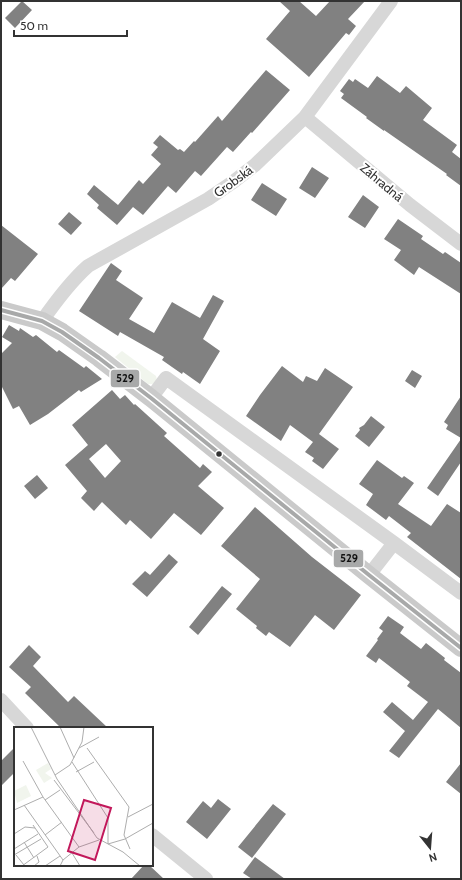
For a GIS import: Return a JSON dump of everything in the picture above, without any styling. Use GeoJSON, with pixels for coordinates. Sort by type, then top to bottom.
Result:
{"type":"FeatureCollection","features":[{"type":"Feature","properties":{"kind":"main road"},"geometry":{"type":"LineString","coordinates":[[1,310],[42,321],[76,341],[151,398],[461,648]]}},
{"type":"Feature","properties":{"kind":"street","name":"Grobská"},"geometry":{"type":"LineString","coordinates":[[42,321],[54,303],[78,275],[88,266],[208,199],[233,182],[265,156],[285,135],[306,117],[391,1]]}},
{"type":"Feature","properties":{"kind":"street","name":"Záhradná"},"geometry":{"type":"LineString","coordinates":[[306,117],[410,205],[461,244]]}},
{"type":"Feature","properties":{"kind":"street"},"geometry":{"type":"LineString","coordinates":[[151,398],[166,378],[461,593]]}},
{"type":"Feature","properties":{"kind":"street"},"geometry":{"type":"LineString","coordinates":[[369,575],[394,543]]}},
{"type":"Feature","properties":{"kind":"street"},"geometry":{"type":"LineString","coordinates":[[1,700],[26,727]]}},
{"type":"Feature","properties":{"kind":"street"},"geometry":{"type":"LineString","coordinates":[[153,836],[206,879]]}},
{"type":"Feature","properties":{"kind":"shaded area"},"geometry":{"type":"Polygon","coordinates":[[[122,351],[156,376],[157,380],[155,383],[148,384],[115,357],[122,351]]]}},
{"type":"Feature","properties":{"kind":"building"},"geometry":{"type":"Polygon","coordinates":[[[22,1],[32,10],[15,28],[5,18],[22,1]]]}},
{"type":"Feature","properties":{"kind":"building"},"geometry":{"type":"Polygon","coordinates":[[[279,1],[299,1],[316,16],[330,1],[365,1],[348,19],[356,26],[349,35],[346,33],[309,77],[266,39],[290,11],[279,1]]]}},
{"type":"Feature","properties":{"kind":"building"},"geometry":{"type":"Polygon","coordinates":[[[266,70],[290,90],[233,152],[227,147],[201,176],[195,171],[176,193],[168,186],[143,215],[133,207],[117,225],[97,208],[99,205],[87,194],[94,185],[118,205],[139,180],[143,184],[161,164],[151,155],[158,147],[153,143],[160,135],[178,150],[180,149],[184,152],[218,116],[222,121],[266,70]]]}},
{"type":"Feature","properties":{"kind":"building"},"geometry":{"type":"Polygon","coordinates":[[[377,76],[400,93],[406,86],[432,108],[423,120],[457,145],[452,152],[461,159],[461,186],[446,175],[447,174],[384,131],[341,98],[344,94],[340,91],[349,79],[353,82],[355,79],[368,88],[377,76]]]}},
{"type":"Feature","properties":{"kind":"building"},"geometry":{"type":"Polygon","coordinates":[[[312,167],[329,178],[315,198],[299,188],[312,167]]]}},
{"type":"Feature","properties":{"kind":"building"},"geometry":{"type":"Polygon","coordinates":[[[262,183],[287,199],[276,216],[251,200],[262,183]]]}},
{"type":"Feature","properties":{"kind":"building"},"geometry":{"type":"Polygon","coordinates":[[[363,195],[379,207],[365,228],[348,217],[363,195]]]}},
{"type":"Feature","properties":{"kind":"building"},"geometry":{"type":"Polygon","coordinates":[[[69,212],[82,223],[71,235],[58,224],[69,212]]]}},
{"type":"Feature","properties":{"kind":"building"},"geometry":{"type":"Polygon","coordinates":[[[398,219],[423,236],[421,239],[443,254],[445,252],[461,263],[461,294],[419,267],[414,275],[394,260],[401,250],[384,239],[398,219]]]}},
{"type":"Feature","properties":{"kind":"building"},"geometry":{"type":"Polygon","coordinates":[[[1,225],[38,254],[15,281],[11,278],[1,289],[1,225]]]}},
{"type":"Feature","properties":{"kind":"building"},"geometry":{"type":"Polygon","coordinates":[[[111,263],[122,271],[116,280],[143,298],[129,319],[154,333],[172,302],[200,318],[213,295],[224,301],[203,339],[220,351],[200,384],[162,360],[164,357],[120,332],[118,336],[79,311],[111,263]]]}},
{"type":"Feature","properties":{"kind":"building"},"geometry":{"type":"Polygon","coordinates":[[[9,325],[19,331],[20,328],[33,337],[36,335],[57,352],[59,350],[84,368],[86,366],[102,379],[81,392],[79,390],[48,414],[30,425],[19,406],[13,409],[1,385],[1,354],[12,343],[2,337],[9,325]]]}},
{"type":"Feature","properties":{"kind":"building"},"geometry":{"type":"Polygon","coordinates":[[[282,366],[303,382],[306,376],[317,381],[325,368],[353,387],[319,434],[339,449],[323,469],[312,461],[314,458],[305,452],[313,442],[290,425],[281,441],[246,416],[282,366]]]}},
{"type":"Feature","properties":{"kind":"building"},"geometry":{"type":"Polygon","coordinates":[[[412,370],[422,376],[415,388],[405,381],[412,370]]]}},
{"type":"Feature","properties":{"kind":"building"},"geometry":{"type":"Polygon","coordinates":[[[112,390],[120,399],[125,395],[134,405],[135,404],[167,433],[164,436],[200,468],[203,464],[212,472],[198,486],[224,508],[201,535],[174,513],[151,539],[130,520],[126,525],[102,502],[94,511],[81,498],[87,491],[65,465],[88,445],[72,425],[112,390]],[[106,444],[89,459],[105,478],[121,461],[106,444]]]}},
{"type":"Feature","properties":{"kind":"building"},"geometry":{"type":"Polygon","coordinates":[[[461,396],[461,438],[446,429],[448,425],[444,422],[461,396]]]}},
{"type":"Feature","properties":{"kind":"building"},"geometry":{"type":"Polygon","coordinates":[[[371,416],[385,427],[369,447],[355,436],[360,430],[359,428],[364,425],[371,416]]]}},
{"type":"Feature","properties":{"kind":"building"},"geometry":{"type":"Polygon","coordinates":[[[461,439],[461,462],[438,496],[427,488],[461,439]]]}},
{"type":"Feature","properties":{"kind":"building"},"geometry":{"type":"Polygon","coordinates":[[[377,460],[402,478],[404,476],[414,483],[398,504],[431,526],[447,504],[461,513],[461,579],[407,537],[411,533],[389,516],[386,520],[366,505],[373,494],[359,484],[377,460]]]}},
{"type":"Feature","properties":{"kind":"building"},"geometry":{"type":"Polygon","coordinates":[[[37,475],[48,488],[35,499],[24,486],[37,475]]]}},
{"type":"Feature","properties":{"kind":"building"},"geometry":{"type":"Polygon","coordinates":[[[255,507],[312,557],[361,595],[334,630],[315,615],[290,647],[269,632],[266,636],[256,628],[257,626],[236,609],[260,579],[221,546],[255,507]]]}},
{"type":"Feature","properties":{"kind":"building"},"geometry":{"type":"Polygon","coordinates":[[[169,554],[178,562],[147,597],[132,584],[145,571],[150,575],[169,554]]]}},
{"type":"Feature","properties":{"kind":"building"},"geometry":{"type":"Polygon","coordinates":[[[222,586],[232,594],[198,635],[189,627],[222,586]]]}},
{"type":"Feature","properties":{"kind":"building"},"geometry":{"type":"Polygon","coordinates":[[[388,616],[404,627],[400,633],[421,649],[426,643],[461,673],[461,728],[438,709],[399,758],[389,751],[405,731],[383,712],[392,702],[413,720],[428,702],[407,686],[410,682],[379,658],[376,663],[366,656],[383,631],[379,628],[388,616]]]}},
{"type":"Feature","properties":{"kind":"building"},"geometry":{"type":"Polygon","coordinates":[[[29,645],[41,657],[33,666],[68,702],[74,696],[107,727],[60,727],[25,693],[31,687],[9,667],[29,645]]]}},
{"type":"Feature","properties":{"kind":"building"},"geometry":{"type":"Polygon","coordinates":[[[14,748],[14,773],[1,786],[1,761],[14,748]]]}},
{"type":"Feature","properties":{"kind":"building"},"geometry":{"type":"Polygon","coordinates":[[[461,763],[461,794],[446,782],[461,763]]]}},
{"type":"Feature","properties":{"kind":"building"},"geometry":{"type":"Polygon","coordinates":[[[218,799],[231,809],[207,839],[186,822],[203,801],[211,808],[218,799]]]}},
{"type":"Feature","properties":{"kind":"building"},"geometry":{"type":"Polygon","coordinates":[[[273,804],[286,814],[252,858],[238,847],[273,804]]]}},
{"type":"Feature","properties":{"kind":"building"},"geometry":{"type":"Polygon","coordinates":[[[255,857],[285,879],[252,879],[243,873],[255,857]]]}},
{"type":"Feature","properties":{"kind":"building"},"geometry":{"type":"Polygon","coordinates":[[[143,866],[150,866],[164,879],[131,879],[143,866]]]}},
{"type":"Feature","properties":{"kind":"transit line","name":"529"},"geometry":{"type":"LineString","coordinates":[[1,310],[42,321],[62,332],[99,358],[151,398],[461,648]]}}]}
